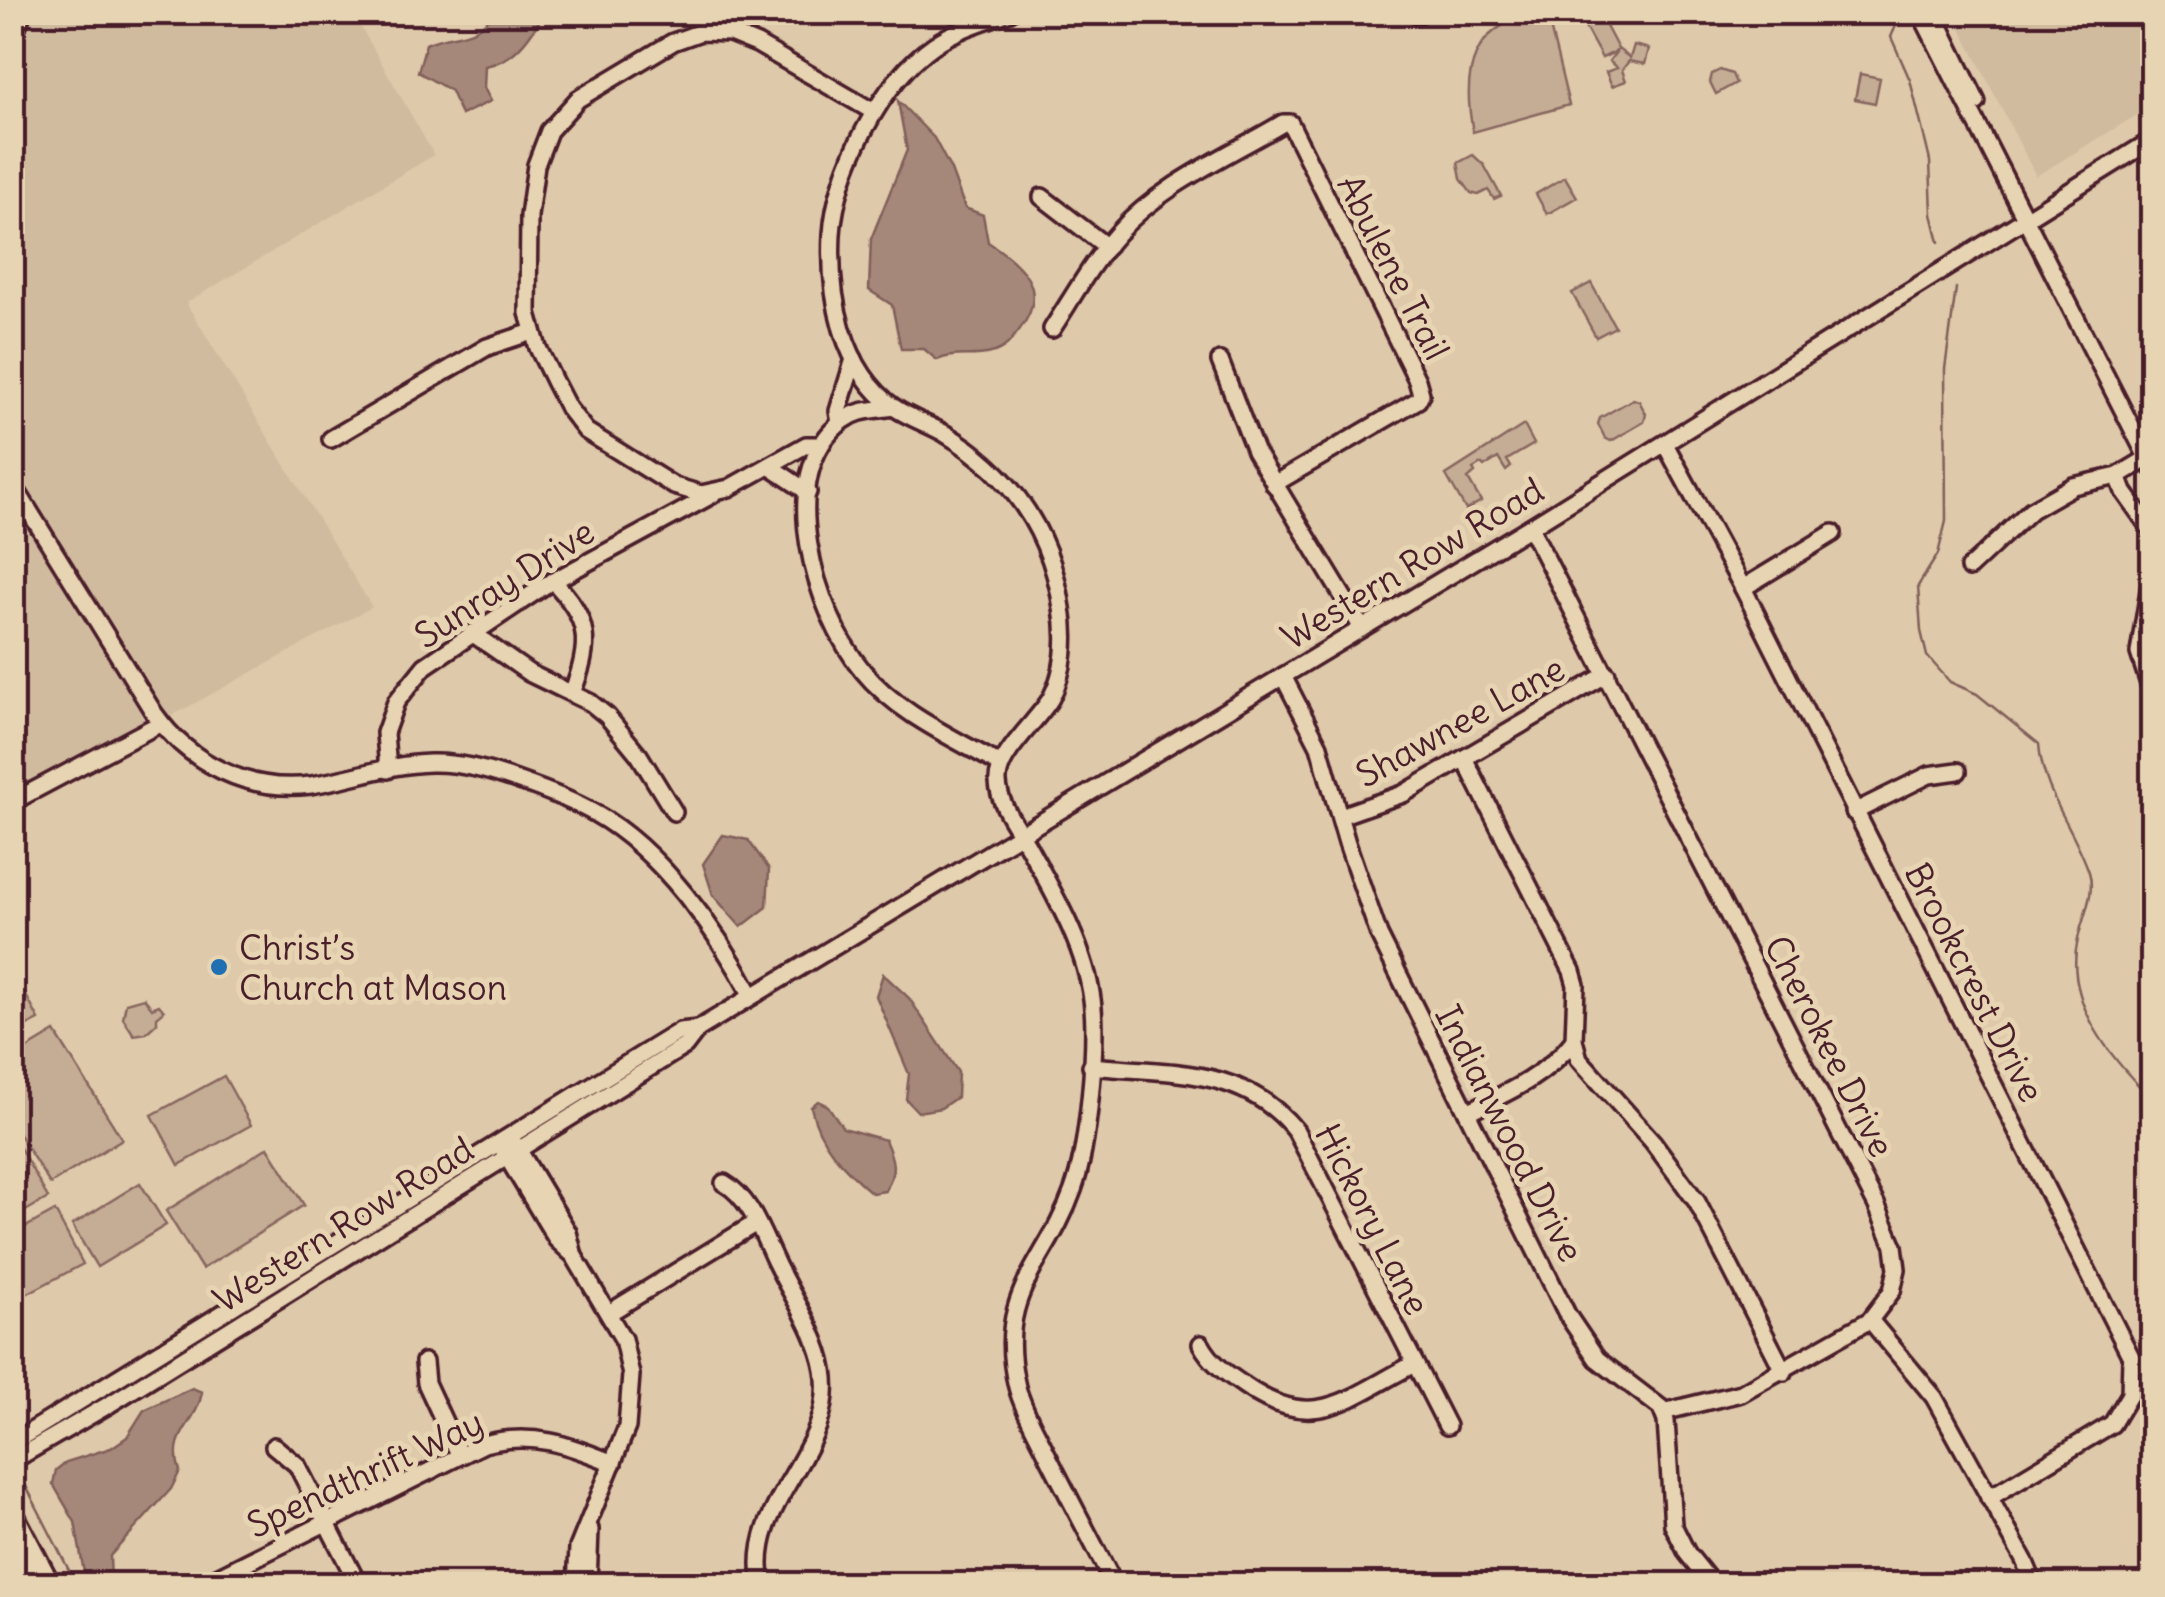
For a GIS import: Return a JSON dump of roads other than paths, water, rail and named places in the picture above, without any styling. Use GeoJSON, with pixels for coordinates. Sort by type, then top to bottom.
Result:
{"type":"FeatureCollection","features":[{"type":"Feature","properties":{"kind":"main road"},"geometry":{"type":"LineString","coordinates":[[12,1512],[50,1584]]}},
{"type":"Feature","properties":{"kind":"main road"},"geometry":{"type":"LineString","coordinates":[[12,1548],[30,1584]]}},
{"type":"Feature","properties":{"kind":"street"},"geometry":{"type":"LineString","coordinates":[[12,39],[23,12]]}},
{"type":"Feature","properties":{"kind":"street"},"geometry":{"type":"LineString","coordinates":[[1010,12],[968,26],[935,44],[902,74],[874,112],[844,179],[832,230],[834,297],[854,359],[893,407],[950,437],[1000,475],[1032,515],[1052,562],[1063,612],[1061,671],[1051,698],[1002,764],[998,786],[1066,922],[1088,976],[1094,1020],[1091,1066],[1077,1179],[1065,1210],[1025,1281],[1013,1325],[1012,1348],[1021,1399],[1114,1584]]}},
{"type":"Feature","properties":{"kind":"street"},"geometry":{"type":"LineString","coordinates":[[1920,12],[2150,463],[2118,476],[2072,486],[2031,510],[1969,568]]}},
{"type":"Feature","properties":{"kind":"street"},"geometry":{"type":"LineString","coordinates":[[1933,12],[1982,112],[1995,158]]}},
{"type":"Feature","properties":{"kind":"street"},"geometry":{"type":"LineString","coordinates":[[715,492],[694,493],[674,486],[591,436],[568,408],[532,332],[527,276],[536,165],[557,119],[596,86],[674,42],[701,32],[757,44],[874,112]]}},
{"type":"Feature","properties":{"kind":"street","name":"Abulene Trail"},"geometry":{"type":"LineString","coordinates":[[1106,247],[1150,204],[1287,121],[1421,394],[1418,400],[1274,484]]}},
{"type":"Feature","properties":{"kind":"street","name":"Western Row Road"},"geometry":{"type":"LineString","coordinates":[[12,1443],[685,1046],[698,1029],[1530,527],[2152,140]]}},
{"type":"Feature","properties":{"kind":"street"},"geometry":{"type":"LineString","coordinates":[[1042,197],[1106,247],[1052,329]]}},
{"type":"Feature","properties":{"kind":"street"},"geometry":{"type":"LineString","coordinates":[[331,439],[487,348],[532,332]]}},
{"type":"Feature","properties":{"kind":"street"},"geometry":{"type":"LineString","coordinates":[[840,423],[838,411],[854,359]]}},
{"type":"Feature","properties":{"kind":"street"},"geometry":{"type":"LineString","coordinates":[[1220,360],[1249,437],[1362,628]]}},
{"type":"Feature","properties":{"kind":"street"},"geometry":{"type":"LineString","coordinates":[[893,407],[858,412],[818,445],[808,492],[808,538],[817,589],[846,649],[864,672],[896,702],[1002,764]]}},
{"type":"Feature","properties":{"kind":"street","name":"Brookcrest Drive"},"geometry":{"type":"LineString","coordinates":[[1665,444],[1742,588],[2131,1357],[2130,1394],[2112,1424],[1989,1498]]}},
{"type":"Feature","properties":{"kind":"street","name":"Sunray Drive"},"geometry":{"type":"LineString","coordinates":[[388,770],[385,733],[396,702],[425,666],[553,581],[806,445],[818,445]]}},
{"type":"Feature","properties":{"kind":"street"},"geometry":{"type":"LineString","coordinates":[[768,466],[808,492]]}},
{"type":"Feature","properties":{"kind":"street"},"geometry":{"type":"LineString","coordinates":[[2118,476],[2124,492],[2152,532]]}},
{"type":"Feature","properties":{"kind":"street"},"geometry":{"type":"LineString","coordinates":[[12,483],[161,724],[200,760],[253,782],[285,786],[310,785],[431,762],[492,771],[548,791],[598,815],[687,894],[752,996]]}},
{"type":"Feature","properties":{"kind":"street","name":"Cherokee Drive"},"geometry":{"type":"LineString","coordinates":[[1530,527],[1886,1224],[1894,1246],[1896,1276],[1888,1298],[1870,1320]]}},
{"type":"Feature","properties":{"kind":"street"},"geometry":{"type":"LineString","coordinates":[[1742,588],[1834,533]]}},
{"type":"Feature","properties":{"kind":"street"},"geometry":{"type":"LineString","coordinates":[[2152,572],[2140,653],[2152,693]]}},
{"type":"Feature","properties":{"kind":"street"},"geometry":{"type":"LineString","coordinates":[[553,581],[575,604],[582,621],[585,640],[572,692]]}},
{"type":"Feature","properties":{"kind":"street"},"geometry":{"type":"LineString","coordinates":[[472,633],[529,672],[592,704],[622,732],[674,812]]}},
{"type":"Feature","properties":{"kind":"street","name":"Shawnee Lane"},"geometry":{"type":"LineString","coordinates":[[1340,816],[1402,794],[1607,674]]}},
{"type":"Feature","properties":{"kind":"street","name":"Indianwood Drive"},"geometry":{"type":"LineString","coordinates":[[1283,676],[1318,746],[1379,934],[1568,1316],[1608,1370],[1652,1398],[1663,1412]]}},
{"type":"Feature","properties":{"kind":"street"},"geometry":{"type":"LineString","coordinates":[[12,802],[161,724]]}},
{"type":"Feature","properties":{"kind":"street"},"geometry":{"type":"LineString","coordinates":[[1464,758],[1572,971],[1576,985],[1574,1040],[1579,1059],[1653,1142],[1697,1202],[1784,1372]]}},
{"type":"Feature","properties":{"kind":"street"},"geometry":{"type":"LineString","coordinates":[[1854,812],[1929,775],[1958,771]]}},
{"type":"Feature","properties":{"kind":"street"},"geometry":{"type":"LineString","coordinates":[[1467,1112],[1538,1075],[1574,1040]]}},
{"type":"Feature","properties":{"kind":"street","name":"Hickory Lane"},"geometry":{"type":"LineString","coordinates":[[1091,1066],[1215,1078],[1251,1090],[1276,1108],[1296,1131],[1447,1426]]}},
{"type":"Feature","properties":{"kind":"street"},"geometry":{"type":"LineString","coordinates":[[509,1147],[568,1232],[574,1256],[609,1313],[627,1353],[632,1390],[627,1427],[578,1548],[576,1584]]}},
{"type":"Feature","properties":{"kind":"street","name":"Western Row Road"},"geometry":{"type":"LineString","coordinates":[[12,1461],[509,1147]]}},
{"type":"Feature","properties":{"kind":"street"},"geometry":{"type":"LineString","coordinates":[[724,1184],[742,1196],[756,1223],[815,1342],[826,1385],[818,1428],[762,1532],[762,1584]]}},
{"type":"Feature","properties":{"kind":"street"},"geometry":{"type":"LineString","coordinates":[[609,1313],[756,1223]]}},
{"type":"Feature","properties":{"kind":"street"},"geometry":{"type":"LineString","coordinates":[[1712,1584],[1687,1552],[1673,1525],[1663,1412],[1740,1393],[1784,1372],[1870,1320],[1934,1397],[2034,1582]]}},
{"type":"Feature","properties":{"kind":"street"},"geometry":{"type":"LineString","coordinates":[[1201,1344],[1218,1367],[1267,1402],[1302,1411],[1331,1406],[1414,1364]]}},
{"type":"Feature","properties":{"kind":"street"},"geometry":{"type":"LineString","coordinates":[[424,1362],[426,1384],[459,1454]]}},
{"type":"Feature","properties":{"kind":"street","name":"Spendthrift Way"},"geometry":{"type":"LineString","coordinates":[[203,1584],[459,1454],[498,1440],[528,1437],[564,1443],[614,1463]]}},
{"type":"Feature","properties":{"kind":"street"},"geometry":{"type":"LineString","coordinates":[[274,1446],[297,1465],[358,1584]]}},
{"type":"Feature","properties":{"kind":"street"},"geometry":{"type":"LineString","coordinates":[[588,1584],[590,1523]]}},
{"type":"Feature","properties":{"kind":"waterway"},"geometry":{"type":"LineString","coordinates":[[1902,12],[1891,37],[1910,80],[1930,161],[1932,214],[1939,242]]}},
{"type":"Feature","properties":{"kind":"waterway"},"geometry":{"type":"LineString","coordinates":[[1956,288],[1945,369],[1946,521],[1938,554],[1918,586],[1927,656],[1950,682],[1977,694],[2039,744],[2052,794],[2091,880],[2078,939],[2077,985],[2107,1047],[2152,1099]]}},
{"type":"Feature","properties":{"kind":"waterway"},"geometry":{"type":"LineString","coordinates":[[23,1480],[76,1584]]}},
{"type":"Feature","properties":{"kind":"railway"},"geometry":{"type":"LineString","coordinates":[[2152,12],[2152,18]]}},
{"type":"Feature","properties":{"kind":"place","name":"Christ’s Church at Mason"},"geometry":{"type":"Point","coordinates":[219,967]}}]}
